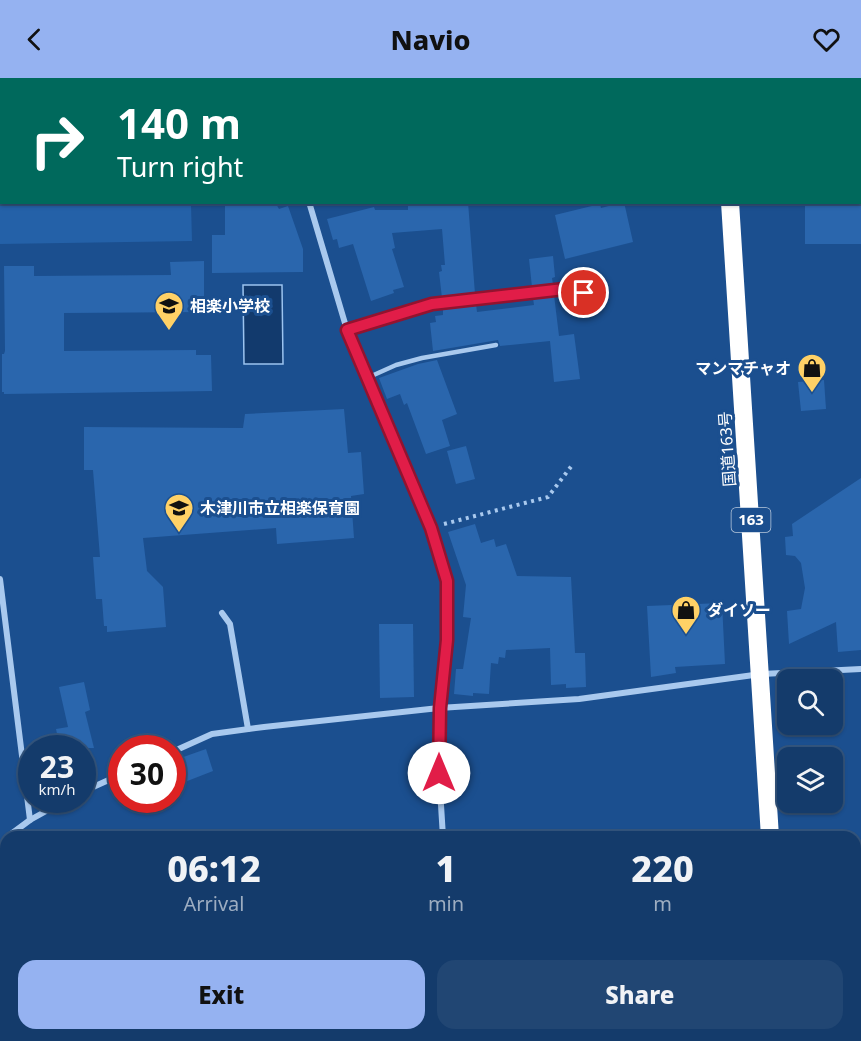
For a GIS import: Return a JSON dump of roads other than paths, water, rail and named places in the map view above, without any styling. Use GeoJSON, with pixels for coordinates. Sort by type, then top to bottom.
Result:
{"type":"FeatureCollection","features":[{"type":"Feature","properties":{"kind":"highway","name":"国道163号"},"geometry":{"type":"LineString","coordinates":[[730,204],[770,831]]}},
{"type":"Feature","properties":{"kind":"street"},"geometry":{"type":"LineString","coordinates":[[310,204],[347,330],[431,528],[447,581],[447,640],[440,708],[439,773],[443,831]]}},
{"type":"Feature","properties":{"kind":"street"},"geometry":{"type":"LineString","coordinates":[[347,330],[432,304],[564,289],[584,293]]}},
{"type":"Feature","properties":{"kind":"street"},"geometry":{"type":"LineString","coordinates":[[0,579],[30,820]]}},
{"type":"Feature","properties":{"kind":"street"},"geometry":{"type":"LineString","coordinates":[[222,613],[230,624],[248,729]]}},
{"type":"Feature","properties":{"kind":"street"},"geometry":{"type":"LineString","coordinates":[[186,746],[212,734],[248,729],[440,708],[579,699],[761,674],[861,669]]}},
{"type":"Feature","properties":{"kind":"street"},"geometry":{"type":"LineString","coordinates":[[14,831],[43,813]]}},
{"type":"Feature","properties":{"kind":"lane"},"geometry":{"type":"LineString","coordinates":[[367,378],[396,365],[422,357],[496,345]]}},
{"type":"Feature","properties":{"kind":"place","name":"相楽小学校"},"geometry":{"type":"Point","coordinates":[169,332]}},
{"type":"Feature","properties":{"kind":"place","name":"マンマチャオ"},"geometry":{"type":"Point","coordinates":[812,394]}},
{"type":"Feature","properties":{"kind":"place","name":"木津川市立相楽保育園"},"geometry":{"type":"Point","coordinates":[179,534]}},
{"type":"Feature","properties":{"kind":"place","name":"ダイソー"},"geometry":{"type":"Point","coordinates":[686,636]}}]}
